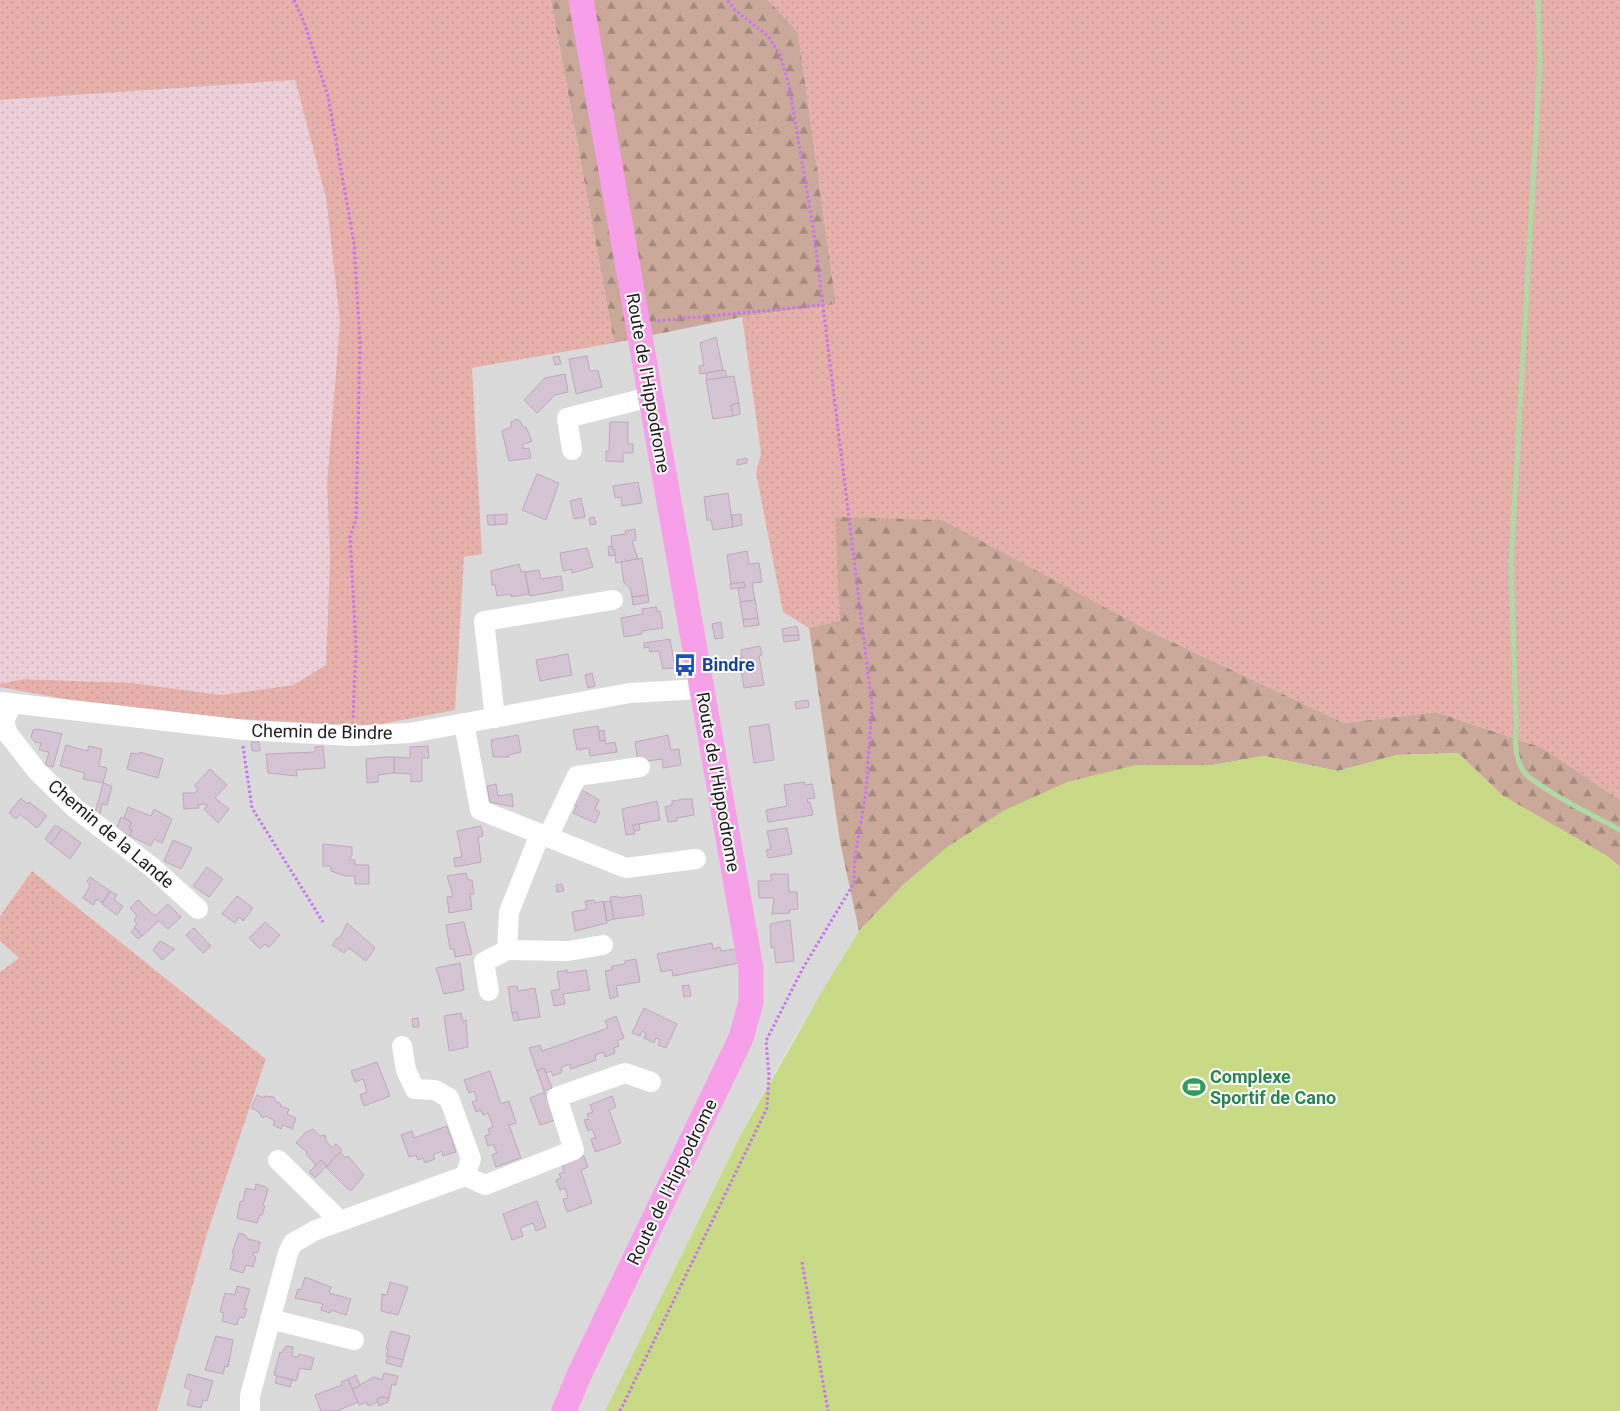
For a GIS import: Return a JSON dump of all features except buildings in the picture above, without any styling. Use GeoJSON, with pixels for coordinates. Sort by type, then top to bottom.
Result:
{"type":"FeatureCollection","features":[{"type":"Feature","properties":{"kind":"main road","name":"Route de l'Hippodrome"},"geometry":{"type":"LineString","coordinates":[[564,1411],[579,1374],[741,1038],[752,1002],[751,969],[581,0]]}},
{"type":"Feature","properties":{"kind":"street"},"geometry":{"type":"LineString","coordinates":[[572,450],[567,418],[650,397]]}},
{"type":"Feature","properties":{"kind":"street"},"geometry":{"type":"LineString","coordinates":[[495,718],[484,621],[613,600]]}},
{"type":"Feature","properties":{"kind":"street","name":"Chemin de Bindre"},"geometry":{"type":"LineString","coordinates":[[5,704],[244,730],[352,736],[410,732],[630,694],[701,690]]}},
{"type":"Feature","properties":{"kind":"street","name":"Chemin de la Lande"},"geometry":{"type":"LineString","coordinates":[[5,704],[4,722],[8,734],[37,771],[75,808],[153,868],[198,909]]}},
{"type":"Feature","properties":{"kind":"street"},"geometry":{"type":"LineString","coordinates":[[464,723],[480,810],[626,868],[696,859]]}},
{"type":"Feature","properties":{"kind":"street"},"geometry":{"type":"LineString","coordinates":[[507,950],[510,912],[544,835],[577,776],[640,767]]}},
{"type":"Feature","properties":{"kind":"street"},"geometry":{"type":"LineString","coordinates":[[489,991],[484,962],[507,950],[568,951],[603,945]]}},
{"type":"Feature","properties":{"kind":"street"},"geometry":{"type":"LineString","coordinates":[[402,1046],[406,1070],[415,1090],[435,1090],[449,1098],[471,1159],[465,1176]]}},
{"type":"Feature","properties":{"kind":"street"},"geometry":{"type":"LineString","coordinates":[[250,1411],[250,1396],[288,1253],[293,1243],[301,1237],[340,1221],[465,1176],[484,1185],[574,1150],[557,1097],[625,1073],[652,1082]]}},
{"type":"Feature","properties":{"kind":"street"},"geometry":{"type":"LineString","coordinates":[[278,1160],[340,1221]]}},
{"type":"Feature","properties":{"kind":"street"},"geometry":{"type":"LineString","coordinates":[[270,1319],[354,1340]]}},
{"type":"Feature","properties":{"kind":"path"},"geometry":{"type":"LineString","coordinates":[[294,0],[304,22],[328,96],[354,242],[360,342],[356,520],[350,536],[356,646],[352,736]]}},
{"type":"Feature","properties":{"kind":"path"},"geometry":{"type":"LineString","coordinates":[[620,1411],[767,1108],[769,1075],[766,1041],[803,968],[852,887],[856,876],[855,858],[866,792],[872,706],[823,305],[808,196],[789,85],[780,55],[768,36],[735,10],[727,0]]}},
{"type":"Feature","properties":{"kind":"path"},"geometry":{"type":"LineString","coordinates":[[637,323],[823,305]]}},
{"type":"Feature","properties":{"kind":"path"},"geometry":{"type":"LineString","coordinates":[[244,730],[242,749],[252,808],[324,922]]}},
{"type":"Feature","properties":{"kind":"path"},"geometry":{"type":"LineString","coordinates":[[802,1262],[828,1411]]}},
{"type":"Feature","properties":{"kind":"shaded area"},"geometry":{"type":"Polygon","coordinates":[[[0,0],[551,0],[614,343],[472,368],[482,554],[464,557],[455,710],[371,726],[237,719],[64,699],[0,687],[0,684],[23,679],[132,683],[221,695],[293,685],[326,665],[330,557],[327,483],[340,322],[326,198],[295,80],[0,100],[0,0]]]}},
{"type":"Feature","properties":{"kind":"shaded area"},"geometry":{"type":"Polygon","coordinates":[[[768,0],[1620,0],[1620,800],[1543,748],[1436,712],[1344,723],[1145,629],[840,622],[809,628],[783,612],[756,473],[761,453],[742,317],[836,304],[798,32],[768,0]]]}},
{"type":"Feature","properties":{"kind":"shaded area"},"geometry":{"type":"Polygon","coordinates":[[[295,79],[326,198],[340,322],[327,483],[330,557],[326,665],[293,685],[221,695],[132,683],[23,679],[0,684],[0,100],[295,79]]]}},
{"type":"Feature","properties":{"kind":"shaded area"},"geometry":{"type":"Polygon","coordinates":[[[742,317],[761,453],[756,473],[783,612],[809,628],[840,842],[859,931],[793,1040],[741,1134],[605,1411],[157,1411],[207,1234],[266,1059],[32,871],[0,916],[0,687],[64,699],[454,710],[464,557],[482,553],[471,368],[627,341],[742,317]]]}},
{"type":"Feature","properties":{"kind":"shaded area"},"geometry":{"type":"Polygon","coordinates":[[[32,871],[266,1059],[207,1234],[157,1411],[0,1411],[0,972],[19,958],[0,941],[0,916],[32,871]]]}},
{"type":"Feature","properties":{"kind":"shaded area"},"geometry":{"type":"Polygon","coordinates":[[[0,941],[19,958],[0,972],[0,941]]]}},
{"type":"Feature","properties":{"kind":"green space"},"geometry":{"type":"Polygon","coordinates":[[[551,0],[768,0],[798,32],[836,304],[742,317],[614,343],[551,0]]]}},
{"type":"Feature","properties":{"kind":"green space"},"geometry":{"type":"Polygon","coordinates":[[[835,517],[942,520],[1145,629],[1344,723],[1436,712],[1543,748],[1620,800],[1620,867],[1607,856],[1503,796],[1458,753],[1397,755],[1338,771],[1264,756],[1213,765],[1136,765],[905,883],[859,931],[840,842],[809,628],[840,621],[835,517]]]}},
{"type":"Feature","properties":{"kind":"green space","name":"Complexe Sportif de Cano"},"geometry":{"type":"Polygon","coordinates":[[[1458,753],[1503,796],[1607,856],[1620,867],[1620,1411],[605,1411],[741,1134],[821,993],[859,931],[905,883],[947,847],[1005,810],[1067,782],[1136,765],[1213,765],[1264,756],[1338,771],[1397,755],[1458,753]]]}},
{"type":"Feature","properties":{"kind":"waterway"},"geometry":{"type":"LineString","coordinates":[[1538,0],[1540,62],[1511,563],[1516,749],[1518,761],[1530,778],[1554,794],[1620,830]]}},
{"type":"Feature","properties":{"kind":"place","name":"Bindre"},"geometry":{"type":"Point","coordinates":[685,665]}},
{"type":"Feature","properties":{"kind":"place","name":"Complexe Sportif de Cano"},"geometry":{"type":"Point","coordinates":[1194,1087]}}]}
